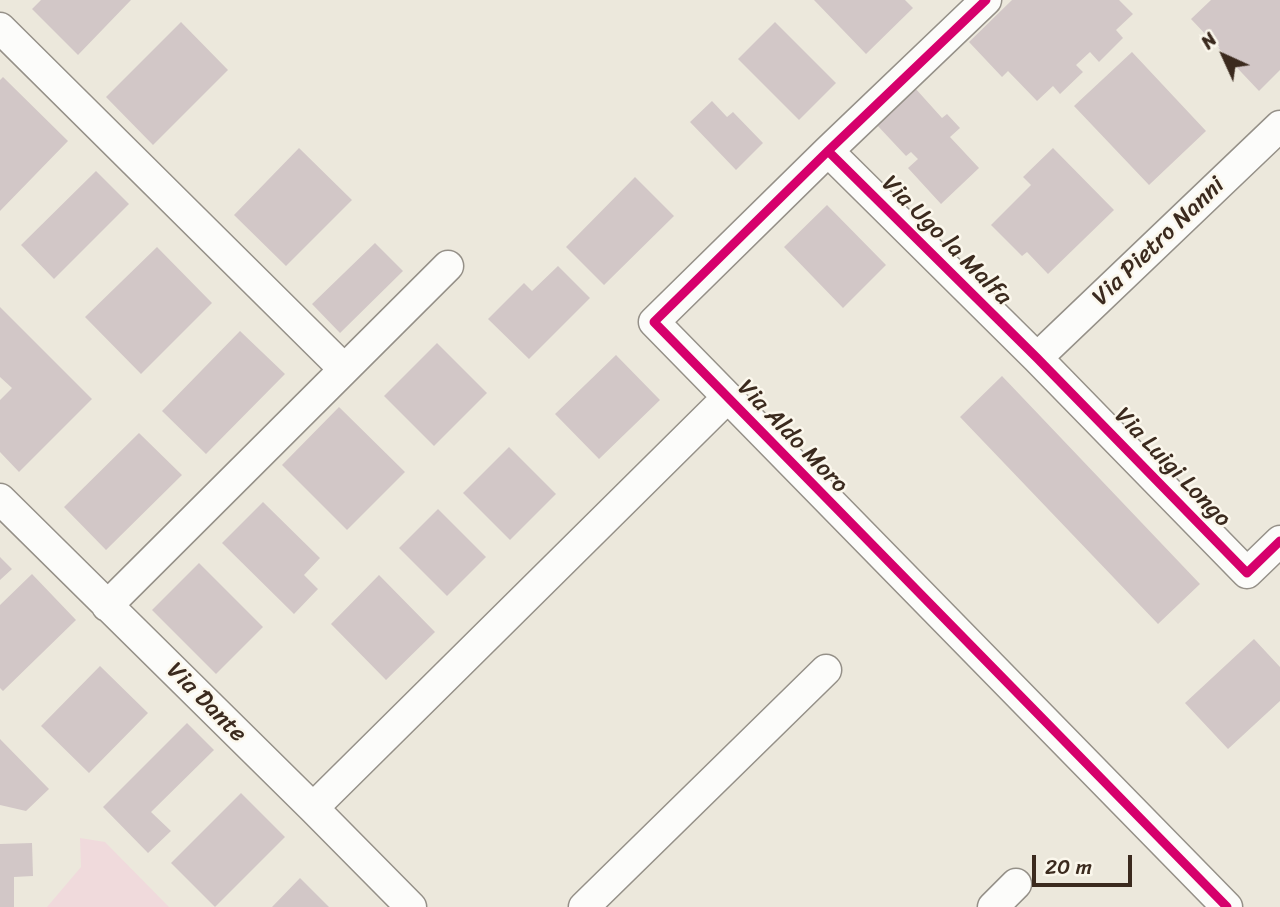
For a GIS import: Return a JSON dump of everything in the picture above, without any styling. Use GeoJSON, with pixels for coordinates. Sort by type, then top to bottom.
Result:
{"type":"FeatureCollection","features":[{"type":"Feature","properties":{"kind":"street","name":"Via Aldo Moro"},"geometry":{"type":"LineString","coordinates":[[986,0],[654,322],[1227,907]]}},
{"type":"Feature","properties":{"kind":"street"},"geometry":{"type":"LineString","coordinates":[[0,28],[344,369]]}},
{"type":"Feature","properties":{"kind":"street","name":"Via Pietro Nanni"},"geometry":{"type":"LineString","coordinates":[[1037,358],[1280,126]]}},
{"type":"Feature","properties":{"kind":"street","name":"Via Ugo la Malfa"},"geometry":{"type":"LineString","coordinates":[[828,151],[1037,358]]}},
{"type":"Feature","properties":{"kind":"street"},"geometry":{"type":"LineString","coordinates":[[107,606],[448,266]]}},
{"type":"Feature","properties":{"kind":"street","name":"Via Luigi Longo"},"geometry":{"type":"LineString","coordinates":[[1037,358],[1247,573],[1280,541]]}},
{"type":"Feature","properties":{"kind":"street"},"geometry":{"type":"LineString","coordinates":[[313,808],[727,398]]}},
{"type":"Feature","properties":{"kind":"street","name":"Via Dante"},"geometry":{"type":"LineString","coordinates":[[0,499],[411,907]]}},
{"type":"Feature","properties":{"kind":"street"},"geometry":{"type":"LineString","coordinates":[[584,907],[826,670]]}},
{"type":"Feature","properties":{"kind":"street"},"geometry":{"type":"LineString","coordinates":[[993,907],[1016,884]]}},
{"type":"Feature","properties":{"kind":"shaded area"},"geometry":{"type":"Polygon","coordinates":[[[80,838],[105,842],[169,907],[47,907],[81,867],[80,838]]]}},
{"type":"Feature","properties":{"kind":"building"},"geometry":{"type":"Polygon","coordinates":[[[41,0],[131,0],[78,55],[32,9],[41,0]]]}},
{"type":"Feature","properties":{"kind":"building"},"geometry":{"type":"Polygon","coordinates":[[[814,0],[905,0],[913,8],[866,54],[814,0]]]}},
{"type":"Feature","properties":{"kind":"building"},"geometry":{"type":"Polygon","coordinates":[[[1012,0],[1119,0],[1133,14],[1116,30],[1123,38],[1099,62],[1090,52],[1076,65],[1083,72],[1060,94],[1053,86],[1037,101],[1008,71],[1002,77],[969,42],[1012,0]]]}},
{"type":"Feature","properties":{"kind":"building"},"geometry":{"type":"Polygon","coordinates":[[[1211,0],[1280,0],[1280,70],[1259,91],[1191,19],[1211,0]]]}},
{"type":"Feature","properties":{"kind":"building"},"geometry":{"type":"Polygon","coordinates":[[[181,22],[228,70],[153,145],[106,97],[181,22]]]}},
{"type":"Feature","properties":{"kind":"building"},"geometry":{"type":"Polygon","coordinates":[[[775,22],[836,83],[799,120],[738,59],[775,22]]]}},
{"type":"Feature","properties":{"kind":"building"},"geometry":{"type":"Polygon","coordinates":[[[1132,52],[1206,131],[1149,185],[1074,106],[1132,52]]]}},
{"type":"Feature","properties":{"kind":"building"},"geometry":{"type":"Polygon","coordinates":[[[3,77],[68,141],[0,211],[0,80],[3,77]]]}},
{"type":"Feature","properties":{"kind":"building"},"geometry":{"type":"Polygon","coordinates":[[[915,88],[942,118],[947,114],[960,128],[950,137],[979,168],[941,204],[908,168],[918,159],[911,152],[906,156],[876,124],[915,88]]]}},
{"type":"Feature","properties":{"kind":"building"},"geometry":{"type":"Polygon","coordinates":[[[712,101],[727,117],[733,112],[763,143],[736,170],[690,122],[712,101]]]}},
{"type":"Feature","properties":{"kind":"building"},"geometry":{"type":"Polygon","coordinates":[[[299,148],[352,200],[286,266],[234,215],[299,148]]]}},
{"type":"Feature","properties":{"kind":"building"},"geometry":{"type":"Polygon","coordinates":[[[1053,148],[1114,210],[1048,274],[1027,252],[1022,256],[991,225],[1031,185],[1023,177],[1053,148]]]}},
{"type":"Feature","properties":{"kind":"building"},"geometry":{"type":"Polygon","coordinates":[[[96,171],[129,204],[54,279],[21,245],[96,171]]]}},
{"type":"Feature","properties":{"kind":"building"},"geometry":{"type":"Polygon","coordinates":[[[635,177],[674,216],[604,285],[566,247],[635,177]]]}},
{"type":"Feature","properties":{"kind":"building"},"geometry":{"type":"Polygon","coordinates":[[[827,205],[886,265],[843,308],[784,247],[827,205]]]}},
{"type":"Feature","properties":{"kind":"building"},"geometry":{"type":"Polygon","coordinates":[[[375,243],[403,271],[340,333],[312,304],[375,243]]]}},
{"type":"Feature","properties":{"kind":"building"},"geometry":{"type":"Polygon","coordinates":[[[157,247],[212,303],[141,374],[85,317],[157,247]]]}},
{"type":"Feature","properties":{"kind":"building"},"geometry":{"type":"Polygon","coordinates":[[[558,266],[590,298],[529,359],[488,319],[524,283],[532,291],[558,266]]]}},
{"type":"Feature","properties":{"kind":"building"},"geometry":{"type":"Polygon","coordinates":[[[0,307],[92,399],[19,472],[0,452],[0,400],[12,388],[0,377],[0,307]]]}},
{"type":"Feature","properties":{"kind":"building"},"geometry":{"type":"Polygon","coordinates":[[[240,331],[285,374],[206,454],[162,411],[240,331]]]}},
{"type":"Feature","properties":{"kind":"building"},"geometry":{"type":"Polygon","coordinates":[[[437,343],[487,393],[434,446],[384,396],[437,343]]]}},
{"type":"Feature","properties":{"kind":"building"},"geometry":{"type":"Polygon","coordinates":[[[616,355],[660,400],[599,459],[555,414],[616,355]]]}},
{"type":"Feature","properties":{"kind":"building"},"geometry":{"type":"Polygon","coordinates":[[[1002,376],[1200,584],[1158,624],[960,417],[1002,376]]]}},
{"type":"Feature","properties":{"kind":"building"},"geometry":{"type":"Polygon","coordinates":[[[339,407],[405,472],[347,530],[282,465],[339,407]]]}},
{"type":"Feature","properties":{"kind":"building"},"geometry":{"type":"Polygon","coordinates":[[[139,433],[182,475],[106,550],[64,507],[139,433]]]}},
{"type":"Feature","properties":{"kind":"building"},"geometry":{"type":"Polygon","coordinates":[[[509,447],[556,494],[510,540],[463,493],[509,447]]]}},
{"type":"Feature","properties":{"kind":"building"},"geometry":{"type":"Polygon","coordinates":[[[263,502],[320,558],[304,575],[318,589],[294,614],[222,543],[263,502]]]}},
{"type":"Feature","properties":{"kind":"building"},"geometry":{"type":"Polygon","coordinates":[[[438,509],[486,557],[447,596],[399,548],[438,509]]]}},
{"type":"Feature","properties":{"kind":"building"},"geometry":{"type":"Polygon","coordinates":[[[0,557],[12,569],[0,580],[0,557]]]}},
{"type":"Feature","properties":{"kind":"building"},"geometry":{"type":"Polygon","coordinates":[[[199,563],[263,627],[216,674],[152,610],[199,563]]]}},
{"type":"Feature","properties":{"kind":"building"},"geometry":{"type":"Polygon","coordinates":[[[32,574],[76,620],[3,691],[0,688],[0,605],[32,574]]]}},
{"type":"Feature","properties":{"kind":"building"},"geometry":{"type":"Polygon","coordinates":[[[379,575],[435,632],[386,680],[331,624],[379,575]]]}},
{"type":"Feature","properties":{"kind":"building"},"geometry":{"type":"Polygon","coordinates":[[[1254,639],[1280,667],[1280,701],[1228,749],[1185,703],[1254,639]]]}},
{"type":"Feature","properties":{"kind":"building"},"geometry":{"type":"Polygon","coordinates":[[[100,666],[148,713],[89,773],[41,726],[100,666]]]}},
{"type":"Feature","properties":{"kind":"building"},"geometry":{"type":"Polygon","coordinates":[[[187,723],[214,750],[151,812],[171,831],[148,853],[103,807],[187,723]]]}},
{"type":"Feature","properties":{"kind":"building"},"geometry":{"type":"Polygon","coordinates":[[[0,739],[49,789],[26,811],[0,805],[0,739]]]}},
{"type":"Feature","properties":{"kind":"building"},"geometry":{"type":"Polygon","coordinates":[[[241,793],[285,837],[215,907],[171,863],[241,793]]]}},
{"type":"Feature","properties":{"kind":"building"},"geometry":{"type":"Polygon","coordinates":[[[32,843],[33,876],[14,877],[14,907],[0,907],[0,844],[32,843]]]}},
{"type":"Feature","properties":{"kind":"building"},"geometry":{"type":"Polygon","coordinates":[[[300,878],[329,907],[272,907],[300,878]]]}},
{"type":"Feature","properties":{"kind":"cycle path"},"geometry":{"type":"LineString","coordinates":[[986,0],[654,322],[1227,907]]}},
{"type":"Feature","properties":{"kind":"cycle path"},"geometry":{"type":"LineString","coordinates":[[828,151],[1037,358],[1247,573],[1280,541]]}}]}
